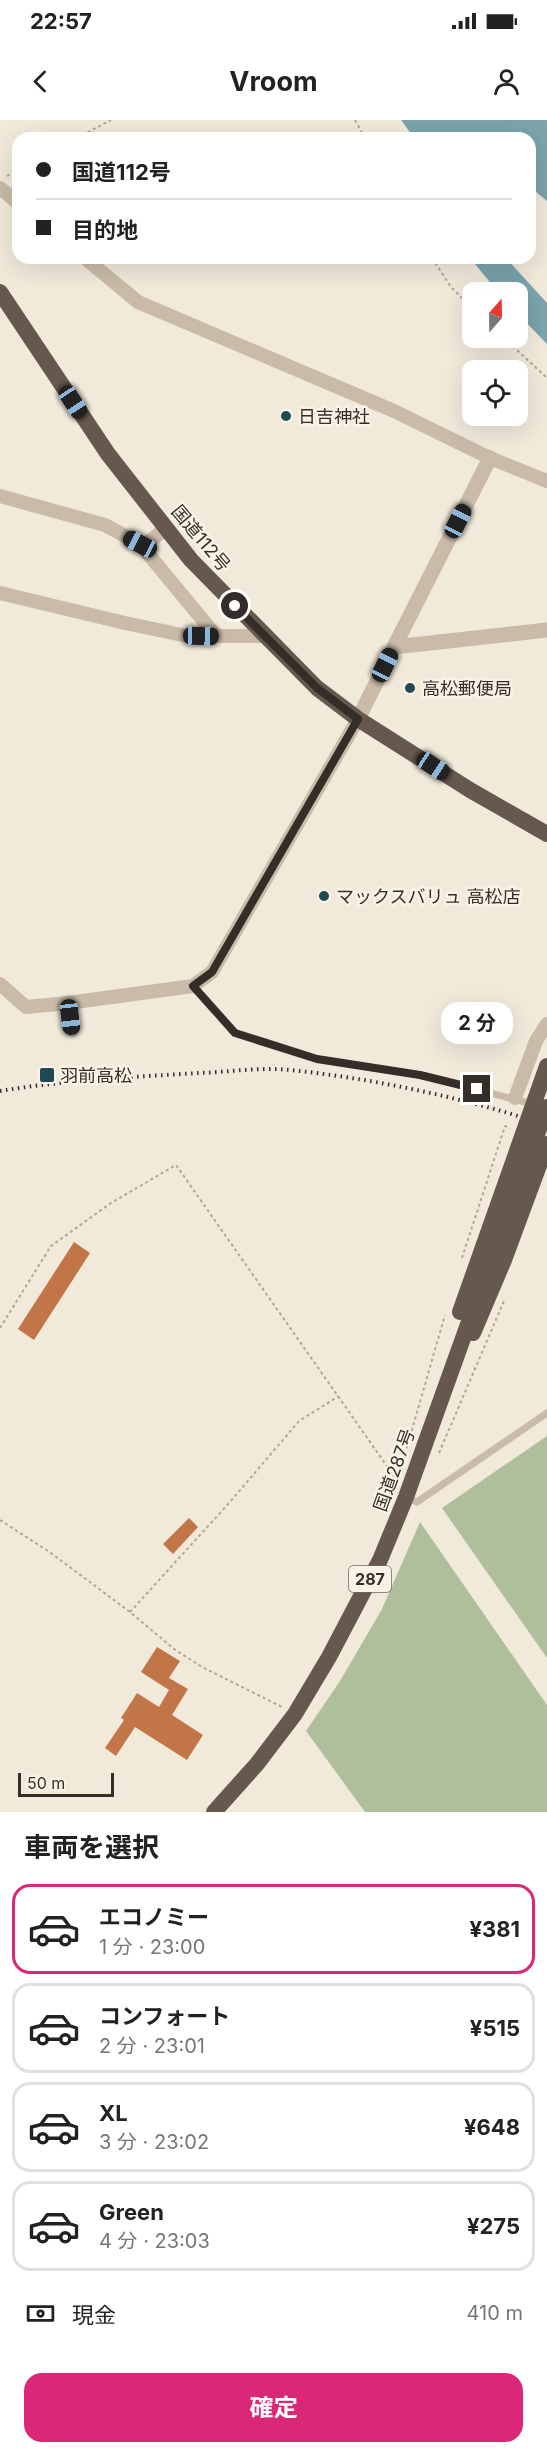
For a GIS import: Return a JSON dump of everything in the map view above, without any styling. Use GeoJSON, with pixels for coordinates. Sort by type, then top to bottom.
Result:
{"type":"FeatureCollection","features":[{"type":"Feature","properties":{"kind":"highway","name":"国道112号"},"geometry":{"type":"LineString","coordinates":[[0,292],[108,454],[191,560],[317,688],[358,719],[470,790],[547,834]]}},
{"type":"Feature","properties":{"kind":"highway","name":"287"},"geometry":{"type":"LineString","coordinates":[[470,1316],[547,1066]]}},
{"type":"Feature","properties":{"kind":"highway","name":"国道287号"},"geometry":{"type":"LineString","coordinates":[[214,1812],[257,1764],[295,1714],[329,1657],[380,1560],[406,1497],[547,1108]]}},
{"type":"Feature","properties":{"kind":"highway","name":"287"},"geometry":{"type":"LineString","coordinates":[[470,1316],[547,1144]]}},
{"type":"Feature","properties":{"kind":"street"},"geometry":{"type":"LineString","coordinates":[[0,188],[12,198]]}},
{"type":"Feature","properties":{"kind":"street"},"geometry":{"type":"LineString","coordinates":[[92,264],[138,302],[394,411],[490,458],[547,481]]}},
{"type":"Feature","properties":{"kind":"street"},"geometry":{"type":"LineString","coordinates":[[0,984],[26,1007],[193,986],[212,972],[358,719],[490,458]]}},
{"type":"Feature","properties":{"kind":"street"},"geometry":{"type":"LineString","coordinates":[[0,496],[105,525],[143,547],[216,636]]}},
{"type":"Feature","properties":{"kind":"street"},"geometry":{"type":"LineString","coordinates":[[143,547],[166,528]]}},
{"type":"Feature","properties":{"kind":"street"},"geometry":{"type":"LineString","coordinates":[[0,593],[125,624],[187,636],[265,636]]}},
{"type":"Feature","properties":{"kind":"street"},"geometry":{"type":"LineString","coordinates":[[394,647],[547,630]]}},
{"type":"Feature","properties":{"kind":"street"},"geometry":{"type":"LineString","coordinates":[[69,1003],[72,1030]]}},
{"type":"Feature","properties":{"kind":"street"},"geometry":{"type":"LineString","coordinates":[[515,1098],[536,1041],[547,1024]]}},
{"type":"Feature","properties":{"kind":"lane"},"geometry":{"type":"LineString","coordinates":[[193,986],[235,1033],[317,1059],[420,1075],[547,1108]]}},
{"type":"Feature","properties":{"kind":"lane"},"geometry":{"type":"LineString","coordinates":[[406,1497],[417,1502],[547,1413]]}},
{"type":"Feature","properties":{"kind":"path"},"geometry":{"type":"LineString","coordinates":[[88,132],[111,120]]}},
{"type":"Feature","properties":{"kind":"path"},"geometry":{"type":"LineString","coordinates":[[436,264],[451,287],[462,298]]}},
{"type":"Feature","properties":{"kind":"path"},"geometry":{"type":"LineString","coordinates":[[515,348],[547,378]]}},
{"type":"Feature","properties":{"kind":"path"},"geometry":{"type":"LineString","coordinates":[[0,1328],[51,1245],[111,1203],[176,1165],[339,1396],[397,1480],[406,1497]]}},
{"type":"Feature","properties":{"kind":"path"},"geometry":{"type":"LineString","coordinates":[[435,1460],[505,1299]]}},
{"type":"Feature","properties":{"kind":"path"},"geometry":{"type":"LineString","coordinates":[[130,1612],[230,1502],[299,1421],[339,1396]]}},
{"type":"Feature","properties":{"kind":"path"},"geometry":{"type":"LineString","coordinates":[[0,1520],[51,1553],[130,1612],[174,1649],[202,1667],[295,1714]]}},
{"type":"Feature","properties":{"kind":"green space"},"geometry":{"type":"Polygon","coordinates":[[[547,1436],[547,1658],[442,1508],[547,1436]]]}},
{"type":"Feature","properties":{"kind":"green space"},"geometry":{"type":"Polygon","coordinates":[[[420,1522],[547,1705],[547,1812],[365,1812],[306,1731],[340,1681],[382,1609],[420,1522]]]}},
{"type":"Feature","properties":{"kind":"water"},"geometry":{"type":"Polygon","coordinates":[[[401,120],[547,120],[547,201],[536,192],[536,132],[410,132],[401,120]]]}},
{"type":"Feature","properties":{"kind":"water"},"geometry":{"type":"Polygon","coordinates":[[[475,264],[511,264],[528,282],[490,282],[475,264]]]}},
{"type":"Feature","properties":{"kind":"water"},"geometry":{"type":"Polygon","coordinates":[[[528,282],[547,303],[547,344],[528,324],[528,282]]]}},
{"type":"Feature","properties":{"kind":"building"},"geometry":{"type":"Polygon","coordinates":[[[74,1242],[90,1253],[34,1340],[18,1329],[74,1242]]]}},
{"type":"Feature","properties":{"kind":"building"},"geometry":{"type":"Polygon","coordinates":[[[189,1518],[198,1527],[173,1554],[163,1544],[189,1518]]]}},
{"type":"Feature","properties":{"kind":"building"},"geometry":{"type":"Polygon","coordinates":[[[157,1647],[180,1661],[169,1678],[188,1689],[172,1715],[203,1735],[187,1760],[135,1727],[116,1756],[105,1748],[124,1720],[121,1718],[137,1693],[159,1707],[169,1690],[141,1672],[157,1647]]]}},
{"type":"Feature","properties":{"kind":"railway"},"geometry":{"type":"LineString","coordinates":[[0,1091],[99,1079],[279,1069],[323,1074],[420,1091],[484,1106],[547,1125]]}},
{"type":"Feature","properties":{"kind":"place","name":"日吉神社"},"geometry":{"type":"Point","coordinates":[286,416]}},
{"type":"Feature","properties":{"kind":"place","name":"高松郵便局"},"geometry":{"type":"Point","coordinates":[410,688]}},
{"type":"Feature","properties":{"kind":"place","name":"マックスバリュ 高松店"},"geometry":{"type":"Point","coordinates":[324,896]}},
{"type":"Feature","properties":{"kind":"place","name":"羽前高松"},"geometry":{"type":"Point","coordinates":[47,1075]}},
{"type":"Feature","properties":{"kind":"route"},"geometry":{"type":"LineString","coordinates":[[235,606],[317,688],[358,719],[212,972],[193,986],[235,1033],[317,1059],[420,1075],[477,1089]]}}]}
